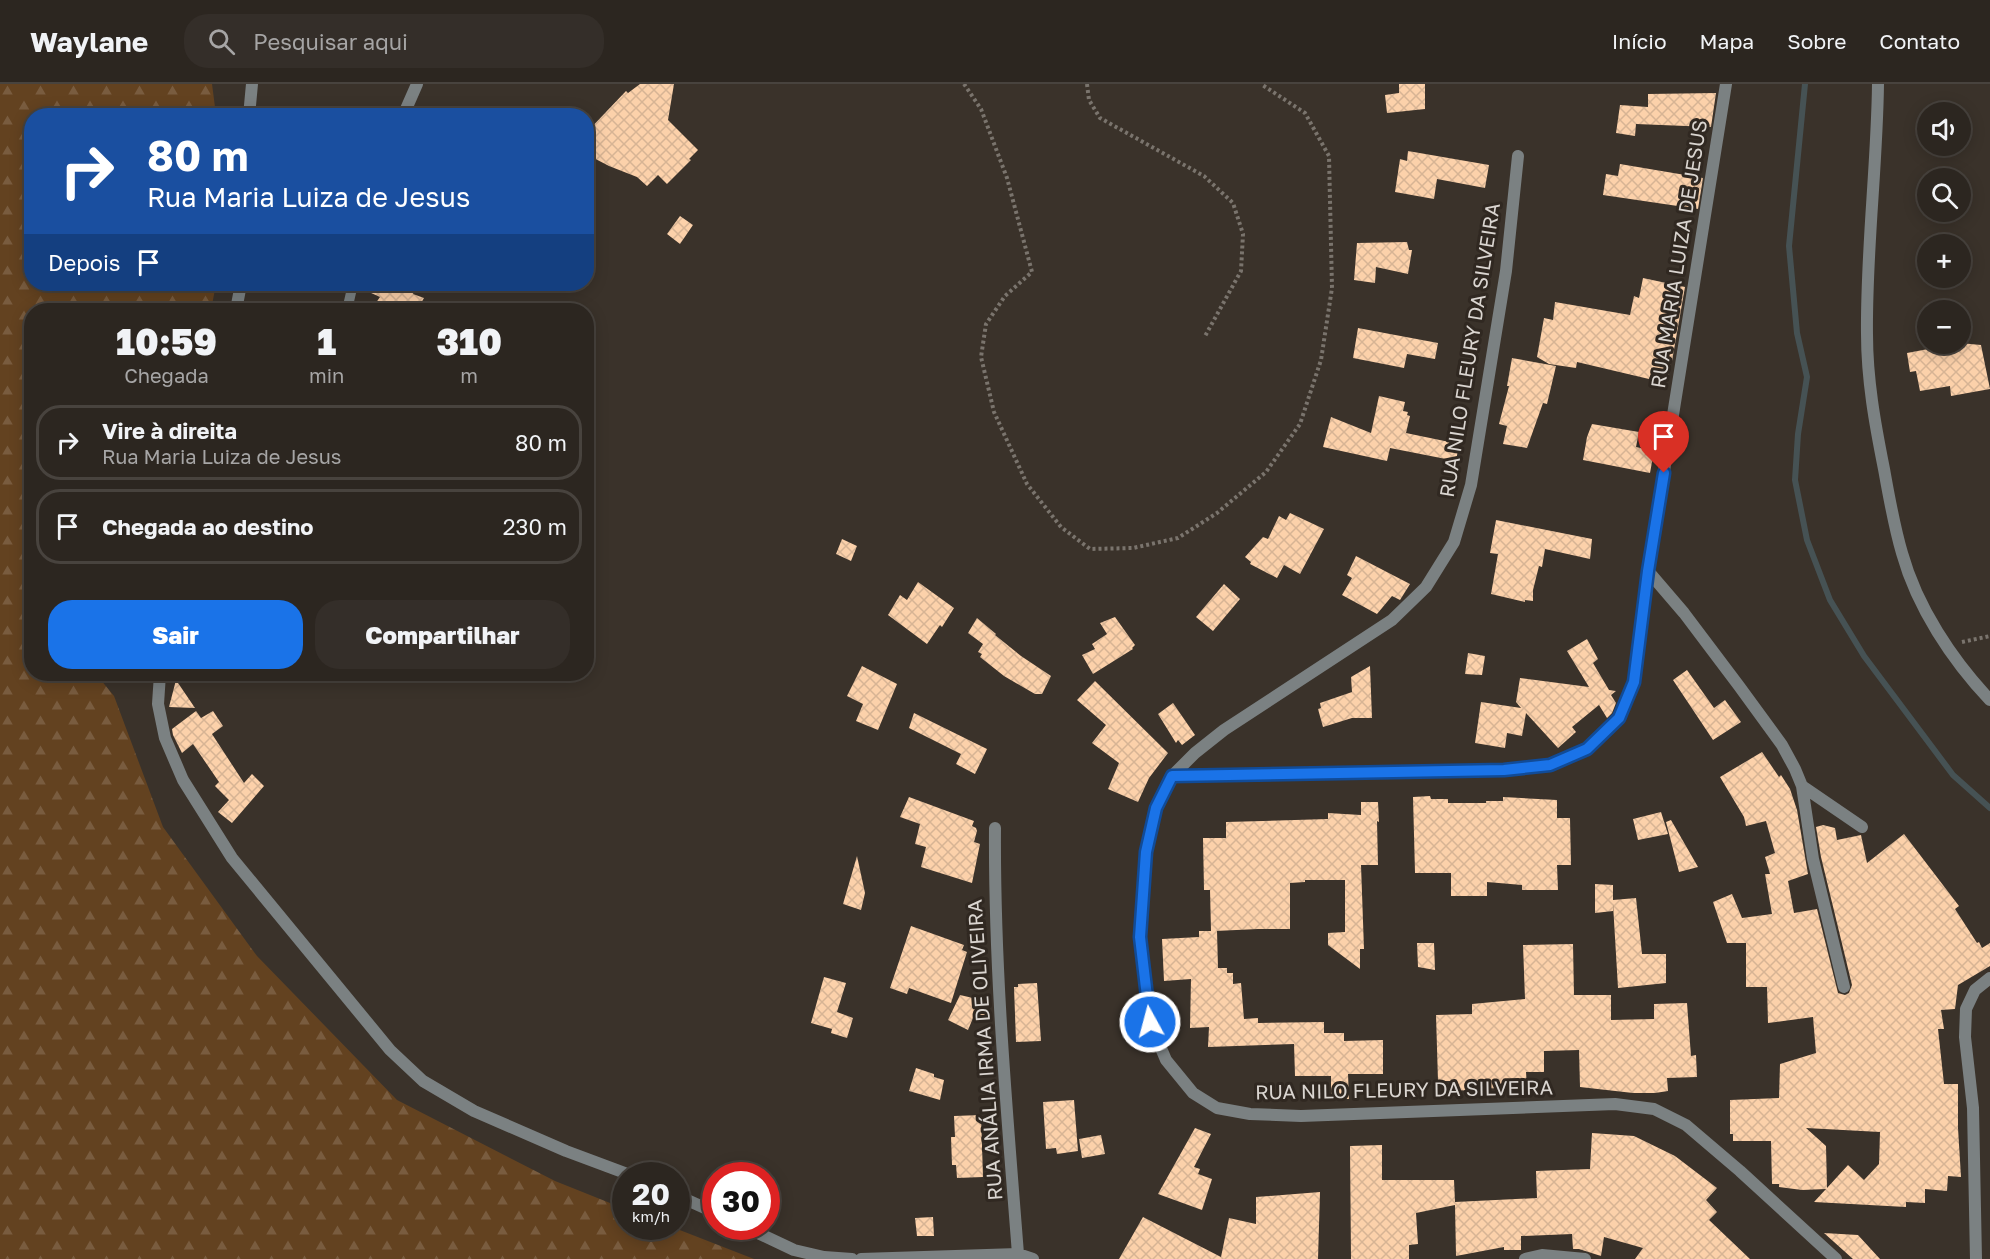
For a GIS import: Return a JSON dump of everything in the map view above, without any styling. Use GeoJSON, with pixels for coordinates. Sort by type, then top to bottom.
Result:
{"type":"FeatureCollection","features":[{"type":"Feature","properties":{"kind":"street"},"geometry":{"type":"LineString","coordinates":[[250,108],[252,84]]}},
{"type":"Feature","properties":{"kind":"street"},"geometry":{"type":"LineString","coordinates":[[406,108],[417,84]]}},
{"type":"Feature","properties":{"kind":"street","name":"RUA MARIA LUIZA DE JESUS"},"geometry":{"type":"LineString","coordinates":[[1172,776],[1504,770],[1550,765],[1587,749],[1619,718],[1634,682],[1648,571],[1726,84]]}},
{"type":"Feature","properties":{"kind":"street"},"geometry":{"type":"LineString","coordinates":[[1878,84],[1867,300],[1869,383],[1893,516],[1915,589],[1966,673],[1990,700]]}},
{"type":"Feature","properties":{"kind":"street","name":"RUA NILO FLEURY DA SILVEIRA"},"geometry":{"type":"LineString","coordinates":[[1518,156],[1506,272],[1472,485],[1454,542],[1426,587],[1392,620],[1224,730],[1195,753],[1172,776],[1156,808],[1146,852],[1140,937],[1150,1022],[1166,1060],[1193,1093],[1217,1108],[1250,1114],[1301,1116],[1615,1104],[1654,1109],[1686,1125],[1836,1259]]}},
{"type":"Feature","properties":{"kind":"street"},"geometry":{"type":"LineString","coordinates":[[1648,571],[1684,613],[1776,736],[1795,769],[1802,786],[1813,859],[1844,987]]}},
{"type":"Feature","properties":{"kind":"street"},"geometry":{"type":"LineString","coordinates":[[160,681],[158,705],[165,738],[183,780],[232,858],[390,1050],[423,1081],[474,1112],[612,1168]]}},
{"type":"Feature","properties":{"kind":"street"},"geometry":{"type":"LineString","coordinates":[[1802,786],[1862,827]]}},
{"type":"Feature","properties":{"kind":"street","name":"RUA ANÁLIA IRMA DE OLIVEIRA"},"geometry":{"type":"LineString","coordinates":[[994,828],[998,978],[1018,1254]]}},
{"type":"Feature","properties":{"kind":"street"},"geometry":{"type":"LineString","coordinates":[[1976,1259],[1972,1108],[1965,1037],[1966,1010],[1975,990],[1990,978]]}},
{"type":"Feature","properties":{"kind":"street"},"geometry":{"type":"LineString","coordinates":[[773,1240],[794,1250],[824,1257],[852,1259]]}},
{"type":"Feature","properties":{"kind":"street"},"geometry":{"type":"LineString","coordinates":[[861,1259],[1018,1254],[1034,1259]]}},
{"type":"Feature","properties":{"kind":"street"},"geometry":{"type":"LineString","coordinates":[[1525,1259],[1542,1255],[1585,1259]]}},
{"type":"Feature","properties":{"kind":"path"},"geometry":{"type":"LineString","coordinates":[[964,84],[981,109],[1007,178],[1032,272],[1005,296],[986,324],[981,357],[994,412],[1027,484],[1060,527],[1090,549],[1133,548],[1178,538],[1217,513],[1266,472],[1300,424],[1321,360],[1332,288],[1329,156],[1305,113],[1261,84]]}},
{"type":"Feature","properties":{"kind":"path"},"geometry":{"type":"LineString","coordinates":[[1087,84],[1089,100],[1100,118],[1204,176],[1233,203],[1243,234],[1241,271],[1204,338]]}},
{"type":"Feature","properties":{"kind":"path"},"geometry":{"type":"LineString","coordinates":[[1948,646],[1990,636]]}},
{"type":"Feature","properties":{"kind":"green space"},"geometry":{"type":"Polygon","coordinates":[[[0,84],[212,84],[215,108],[24,108],[24,291],[215,291],[212,303],[24,303],[24,681],[102,681],[114,696],[163,827],[257,956],[397,1100],[555,1181],[612,1204],[612,1240],[690,1240],[690,1234],[754,1259],[0,1259],[0,84]]]}},
{"type":"Feature","properties":{"kind":"building"},"geometry":{"type":"Polygon","coordinates":[[[640,84],[674,84],[668,120],[698,150],[667,184],[658,175],[647,186],[637,177],[594,158],[594,125],[626,91],[628,93],[640,84]]]}},
{"type":"Feature","properties":{"kind":"building"},"geometry":{"type":"Polygon","coordinates":[[[1399,84],[1425,84],[1425,109],[1387,113],[1385,95],[1399,93],[1399,84]]]}},
{"type":"Feature","properties":{"kind":"building"},"geometry":{"type":"Polygon","coordinates":[[[1716,93],[1711,127],[1636,124],[1635,136],[1616,133],[1620,105],[1648,107],[1648,94],[1716,93]]]}},
{"type":"Feature","properties":{"kind":"building"},"geometry":{"type":"Polygon","coordinates":[[[1408,151],[1489,165],[1485,188],[1437,179],[1434,199],[1395,192],[1400,159],[1407,161],[1408,151]]]}},
{"type":"Feature","properties":{"kind":"building"},"geometry":{"type":"Polygon","coordinates":[[[1620,164],[1703,178],[1698,209],[1603,195],[1606,174],[1618,176],[1620,164]]]}},
{"type":"Feature","properties":{"kind":"building"},"geometry":{"type":"Polygon","coordinates":[[[680,216],[693,225],[680,244],[667,234],[680,216]]]}},
{"type":"Feature","properties":{"kind":"building"},"geometry":{"type":"Polygon","coordinates":[[[1407,242],[1409,250],[1412,250],[1408,274],[1376,267],[1375,283],[1354,280],[1357,243],[1407,242]]]}},
{"type":"Feature","properties":{"kind":"building"},"geometry":{"type":"Polygon","coordinates":[[[1643,278],[1685,287],[1668,376],[1651,373],[1649,379],[1577,362],[1576,368],[1549,364],[1537,357],[1544,318],[1553,320],[1555,302],[1630,315],[1634,296],[1639,298],[1643,278]]]}},
{"type":"Feature","properties":{"kind":"building"},"geometry":{"type":"Polygon","coordinates":[[[367,291],[414,291],[413,294],[424,298],[421,303],[376,303],[380,297],[367,291]]]}},
{"type":"Feature","properties":{"kind":"building"},"geometry":{"type":"Polygon","coordinates":[[[1358,328],[1438,343],[1435,359],[1407,354],[1404,368],[1353,358],[1358,328]]]}},
{"type":"Feature","properties":{"kind":"building"},"geometry":{"type":"Polygon","coordinates":[[[1971,344],[1981,345],[1990,389],[1951,396],[1950,386],[1920,391],[1916,371],[1910,372],[1907,353],[1917,351],[1917,354],[1971,354],[1971,344]]]}},
{"type":"Feature","properties":{"kind":"building"},"geometry":{"type":"Polygon","coordinates":[[[1512,358],[1556,366],[1547,404],[1543,403],[1527,448],[1503,444],[1507,426],[1499,424],[1509,386],[1507,386],[1512,358]]]}},
{"type":"Feature","properties":{"kind":"building"},"geometry":{"type":"Polygon","coordinates":[[[1379,396],[1405,402],[1403,411],[1408,412],[1407,415],[1410,416],[1406,433],[1459,444],[1456,461],[1390,448],[1387,461],[1323,447],[1331,417],[1371,433],[1379,396]]]}},
{"type":"Feature","properties":{"kind":"building"},"geometry":{"type":"Polygon","coordinates":[[[1592,424],[1639,432],[1636,447],[1654,451],[1650,473],[1583,460],[1592,424]]]}},
{"type":"Feature","properties":{"kind":"building"},"geometry":{"type":"Polygon","coordinates":[[[1290,513],[1324,529],[1300,574],[1284,565],[1277,578],[1250,564],[1251,562],[1245,557],[1263,537],[1268,539],[1279,516],[1286,520],[1290,513]]]}},
{"type":"Feature","properties":{"kind":"building"},"geometry":{"type":"Polygon","coordinates":[[[1496,520],[1592,539],[1590,559],[1545,549],[1542,567],[1539,566],[1533,590],[1533,601],[1525,600],[1525,602],[1491,594],[1498,554],[1490,553],[1496,520]]]}},
{"type":"Feature","properties":{"kind":"building"},"geometry":{"type":"Polygon","coordinates":[[[842,539],[857,546],[851,561],[836,554],[842,539]]]}},
{"type":"Feature","properties":{"kind":"building"},"geometry":{"type":"Polygon","coordinates":[[[1356,556],[1410,584],[1400,600],[1392,596],[1377,614],[1342,595],[1352,578],[1347,575],[1356,556]]]}},
{"type":"Feature","properties":{"kind":"building"},"geometry":{"type":"Polygon","coordinates":[[[918,582],[954,608],[942,627],[940,625],[927,644],[888,615],[900,595],[907,600],[918,582]]]}},
{"type":"Feature","properties":{"kind":"building"},"geometry":{"type":"Polygon","coordinates":[[[1224,584],[1240,599],[1213,631],[1196,617],[1224,584]]]}},
{"type":"Feature","properties":{"kind":"building"},"geometry":{"type":"Polygon","coordinates":[[[1115,617],[1135,645],[1133,649],[1093,674],[1082,655],[1095,649],[1092,644],[1107,634],[1100,623],[1115,617]]]}},
{"type":"Feature","properties":{"kind":"building"},"geometry":{"type":"Polygon","coordinates":[[[977,618],[1021,656],[1051,676],[1042,694],[1035,694],[1004,676],[980,657],[982,654],[978,652],[983,644],[968,633],[977,618]]]}},
{"type":"Feature","properties":{"kind":"building"},"geometry":{"type":"Polygon","coordinates":[[[1587,639],[1598,659],[1593,663],[1609,690],[1616,691],[1611,695],[1616,703],[1607,718],[1599,705],[1572,727],[1576,732],[1558,748],[1526,713],[1522,736],[1507,733],[1505,748],[1475,743],[1481,702],[1521,708],[1516,702],[1520,678],[1589,687],[1567,651],[1587,639]]]}},
{"type":"Feature","properties":{"kind":"building"},"geometry":{"type":"Polygon","coordinates":[[[1468,653],[1485,656],[1482,675],[1465,674],[1468,653]]]}},
{"type":"Feature","properties":{"kind":"building"},"geometry":{"type":"Polygon","coordinates":[[[862,666],[897,684],[878,730],[856,721],[863,704],[847,696],[862,666]]]}},
{"type":"Feature","properties":{"kind":"building"},"geometry":{"type":"Polygon","coordinates":[[[1370,666],[1372,718],[1352,718],[1323,727],[1318,709],[1321,708],[1320,703],[1352,692],[1351,677],[1370,666]]]}},
{"type":"Feature","properties":{"kind":"building"},"geometry":{"type":"Polygon","coordinates":[[[1687,670],[1714,708],[1725,700],[1741,722],[1713,740],[1673,680],[1687,670]]]}},
{"type":"Feature","properties":{"kind":"building"},"geometry":{"type":"Polygon","coordinates":[[[176,681],[177,681],[195,708],[169,707],[176,681]]]}},
{"type":"Feature","properties":{"kind":"building"},"geometry":{"type":"Polygon","coordinates":[[[1095,681],[1168,753],[1149,778],[1138,802],[1108,789],[1119,763],[1092,743],[1106,725],[1077,700],[1095,681]]]}},
{"type":"Feature","properties":{"kind":"building"},"geometry":{"type":"Polygon","coordinates":[[[1173,703],[1195,735],[1182,745],[1178,740],[1176,743],[1158,714],[1173,703]]]}},
{"type":"Feature","properties":{"kind":"building"},"geometry":{"type":"Polygon","coordinates":[[[196,711],[201,718],[213,711],[223,726],[212,734],[244,783],[252,774],[264,786],[232,823],[218,812],[229,800],[215,786],[219,782],[193,744],[182,753],[173,735],[172,729],[196,711]]]}},
{"type":"Feature","properties":{"kind":"building"},"geometry":{"type":"Polygon","coordinates":[[[914,713],[987,749],[975,774],[956,764],[961,754],[909,728],[914,713]]]}},
{"type":"Feature","properties":{"kind":"building"},"geometry":{"type":"Polygon","coordinates":[[[1762,752],[1790,789],[1797,810],[1808,874],[1788,881],[1794,913],[1817,909],[1838,993],[1845,995],[1849,993],[1852,985],[1816,827],[1823,825],[1835,828],[1837,840],[1861,835],[1867,863],[1904,834],[1959,906],[1955,909],[1977,943],[1979,942],[1982,948],[1990,943],[1990,966],[1958,985],[1955,1009],[1941,1010],[1944,1029],[1938,1029],[1944,1084],[1958,1084],[1961,1177],[1948,1176],[1947,1191],[1925,1189],[1925,1203],[1906,1202],[1906,1207],[1814,1202],[1826,1189],[1802,1190],[1772,1184],[1771,1141],[1733,1141],[1733,1134],[1730,1134],[1730,1100],[1779,1098],[1780,1064],[1816,1053],[1813,1017],[1768,1023],[1767,987],[1746,987],[1746,943],[1727,943],[1713,902],[1732,894],[1742,918],[1772,914],[1765,874],[1770,874],[1765,857],[1775,853],[1766,821],[1746,826],[1744,817],[1720,777],[1762,752]],[[1806,1128],[1826,1146],[1827,1188],[1848,1165],[1864,1180],[1879,1164],[1880,1132],[1806,1128]]]}},
{"type":"Feature","properties":{"kind":"building"},"geometry":{"type":"Polygon","coordinates":[[[1430,796],[1431,799],[1448,799],[1448,803],[1486,803],[1486,801],[1503,801],[1503,797],[1557,800],[1557,818],[1570,818],[1571,865],[1557,865],[1558,890],[1522,890],[1522,885],[1487,882],[1487,896],[1451,896],[1451,873],[1415,873],[1413,797],[1430,796]]]}},
{"type":"Feature","properties":{"kind":"building"},"geometry":{"type":"Polygon","coordinates":[[[909,797],[974,821],[972,826],[977,831],[974,842],[980,844],[972,883],[921,867],[926,847],[915,844],[920,824],[900,817],[909,797]]]}},
{"type":"Feature","properties":{"kind":"building"},"geometry":{"type":"Polygon","coordinates":[[[1361,802],[1378,802],[1379,822],[1377,821],[1378,865],[1361,865],[1364,949],[1360,949],[1360,969],[1328,945],[1328,933],[1345,932],[1345,880],[1305,880],[1305,882],[1290,883],[1290,929],[1215,931],[1217,931],[1218,968],[1227,968],[1227,973],[1233,973],[1233,984],[1241,983],[1244,1019],[1258,1018],[1258,1023],[1324,1022],[1324,1033],[1344,1033],[1344,1041],[1383,1040],[1383,1074],[1348,1074],[1349,1099],[1331,1099],[1331,1076],[1295,1076],[1294,1044],[1208,1047],[1209,1027],[1190,1028],[1191,979],[1164,981],[1162,939],[1199,937],[1199,931],[1211,931],[1210,890],[1204,890],[1203,838],[1226,838],[1226,822],[1328,819],[1328,813],[1361,815],[1361,802]]]}},
{"type":"Feature","properties":{"kind":"building"},"geometry":{"type":"Polygon","coordinates":[[[1661,812],[1668,834],[1638,840],[1633,819],[1661,812]]]}},
{"type":"Feature","properties":{"kind":"building"},"geometry":{"type":"Polygon","coordinates":[[[1671,820],[1698,867],[1679,872],[1666,822],[1671,820]]]}},
{"type":"Feature","properties":{"kind":"building"},"geometry":{"type":"Polygon","coordinates":[[[857,856],[865,893],[861,910],[843,904],[857,856]]]}},
{"type":"Feature","properties":{"kind":"building"},"geometry":{"type":"Polygon","coordinates":[[[1595,884],[1613,885],[1613,900],[1636,898],[1642,954],[1666,954],[1666,983],[1618,988],[1613,904],[1613,911],[1595,913],[1595,884]]]}},
{"type":"Feature","properties":{"kind":"building"},"geometry":{"type":"Polygon","coordinates":[[[911,926],[964,945],[962,950],[967,952],[951,1003],[909,988],[907,994],[890,988],[911,926]]]}},
{"type":"Feature","properties":{"kind":"building"},"geometry":{"type":"Polygon","coordinates":[[[1417,943],[1434,943],[1435,970],[1418,967],[1417,943]]]}},
{"type":"Feature","properties":{"kind":"building"},"geometry":{"type":"Polygon","coordinates":[[[1573,944],[1574,995],[1611,995],[1611,1020],[1654,1019],[1654,1004],[1687,1003],[1691,1056],[1696,1055],[1697,1077],[1667,1078],[1668,1091],[1655,1093],[1580,1087],[1579,1050],[1544,1051],[1544,1072],[1526,1072],[1527,1087],[1455,1090],[1455,1081],[1438,1081],[1436,1015],[1472,1014],[1472,1004],[1525,999],[1523,945],[1573,944]]]}},
{"type":"Feature","properties":{"kind":"building"},"geometry":{"type":"Polygon","coordinates":[[[824,977],[846,983],[837,1012],[853,1018],[847,1038],[831,1033],[832,1029],[811,1023],[824,977]]]}},
{"type":"Feature","properties":{"kind":"building"},"geometry":{"type":"Polygon","coordinates":[[[1037,983],[1041,1041],[1016,1042],[1014,987],[1018,987],[1018,984],[1037,983]]]}},
{"type":"Feature","properties":{"kind":"building"},"geometry":{"type":"Polygon","coordinates":[[[960,995],[990,1002],[986,1021],[973,1018],[968,1030],[948,1020],[960,995]]]}},
{"type":"Feature","properties":{"kind":"building"},"geometry":{"type":"Polygon","coordinates":[[[916,1068],[944,1080],[940,1100],[909,1091],[916,1068]]]}},
{"type":"Feature","properties":{"kind":"building"},"geometry":{"type":"Polygon","coordinates":[[[1074,1100],[1078,1151],[1057,1154],[1056,1148],[1046,1149],[1043,1102],[1074,1100]]]}},
{"type":"Feature","properties":{"kind":"building"},"geometry":{"type":"Polygon","coordinates":[[[981,1115],[983,1177],[957,1178],[956,1165],[952,1165],[951,1137],[955,1137],[954,1116],[981,1115]]]}},
{"type":"Feature","properties":{"kind":"building"},"geometry":{"type":"Polygon","coordinates":[[[1195,1128],[1211,1134],[1194,1167],[1200,1169],[1198,1174],[1212,1179],[1202,1210],[1158,1194],[1195,1128]]]}},
{"type":"Feature","properties":{"kind":"building"},"geometry":{"type":"Polygon","coordinates":[[[1592,1133],[1634,1136],[1675,1156],[1717,1188],[1706,1200],[1717,1212],[1709,1220],[1750,1259],[1635,1259],[1643,1248],[1604,1237],[1601,1256],[1573,1249],[1572,1234],[1521,1236],[1521,1250],[1504,1250],[1504,1247],[1456,1256],[1455,1205],[1416,1213],[1418,1244],[1409,1245],[1409,1259],[1351,1259],[1350,1146],[1382,1145],[1382,1180],[1454,1180],[1455,1202],[1537,1198],[1536,1171],[1590,1169],[1592,1133]]]}},
{"type":"Feature","properties":{"kind":"building"},"geometry":{"type":"Polygon","coordinates":[[[1101,1135],[1105,1154],[1082,1158],[1079,1139],[1101,1135]]]}},
{"type":"Feature","properties":{"kind":"building"},"geometry":{"type":"Polygon","coordinates":[[[1320,1192],[1318,1259],[1119,1259],[1143,1217],[1221,1257],[1229,1218],[1256,1224],[1256,1197],[1320,1192]]]}},
{"type":"Feature","properties":{"kind":"building"},"geometry":{"type":"Polygon","coordinates":[[[933,1217],[934,1236],[917,1236],[915,1218],[933,1217]]]}},
{"type":"Feature","properties":{"kind":"building"},"geometry":{"type":"Polygon","coordinates":[[[1824,1233],[1858,1235],[1880,1259],[1853,1259],[1824,1233]]]}},
{"type":"Feature","properties":{"kind":"waterway"},"geometry":{"type":"LineString","coordinates":[[1805,84],[1789,246],[1797,333],[1807,377],[1798,434],[1795,480],[1807,540],[1830,600],[1864,656],[1953,775],[1990,808]]}},
{"type":"Feature","properties":{"kind":"route"},"geometry":{"type":"LineString","coordinates":[[1150,1022],[1140,937],[1146,852],[1156,808],[1172,776],[1504,770],[1550,765],[1587,749],[1619,718],[1634,682],[1648,571],[1664,473]]}}]}
